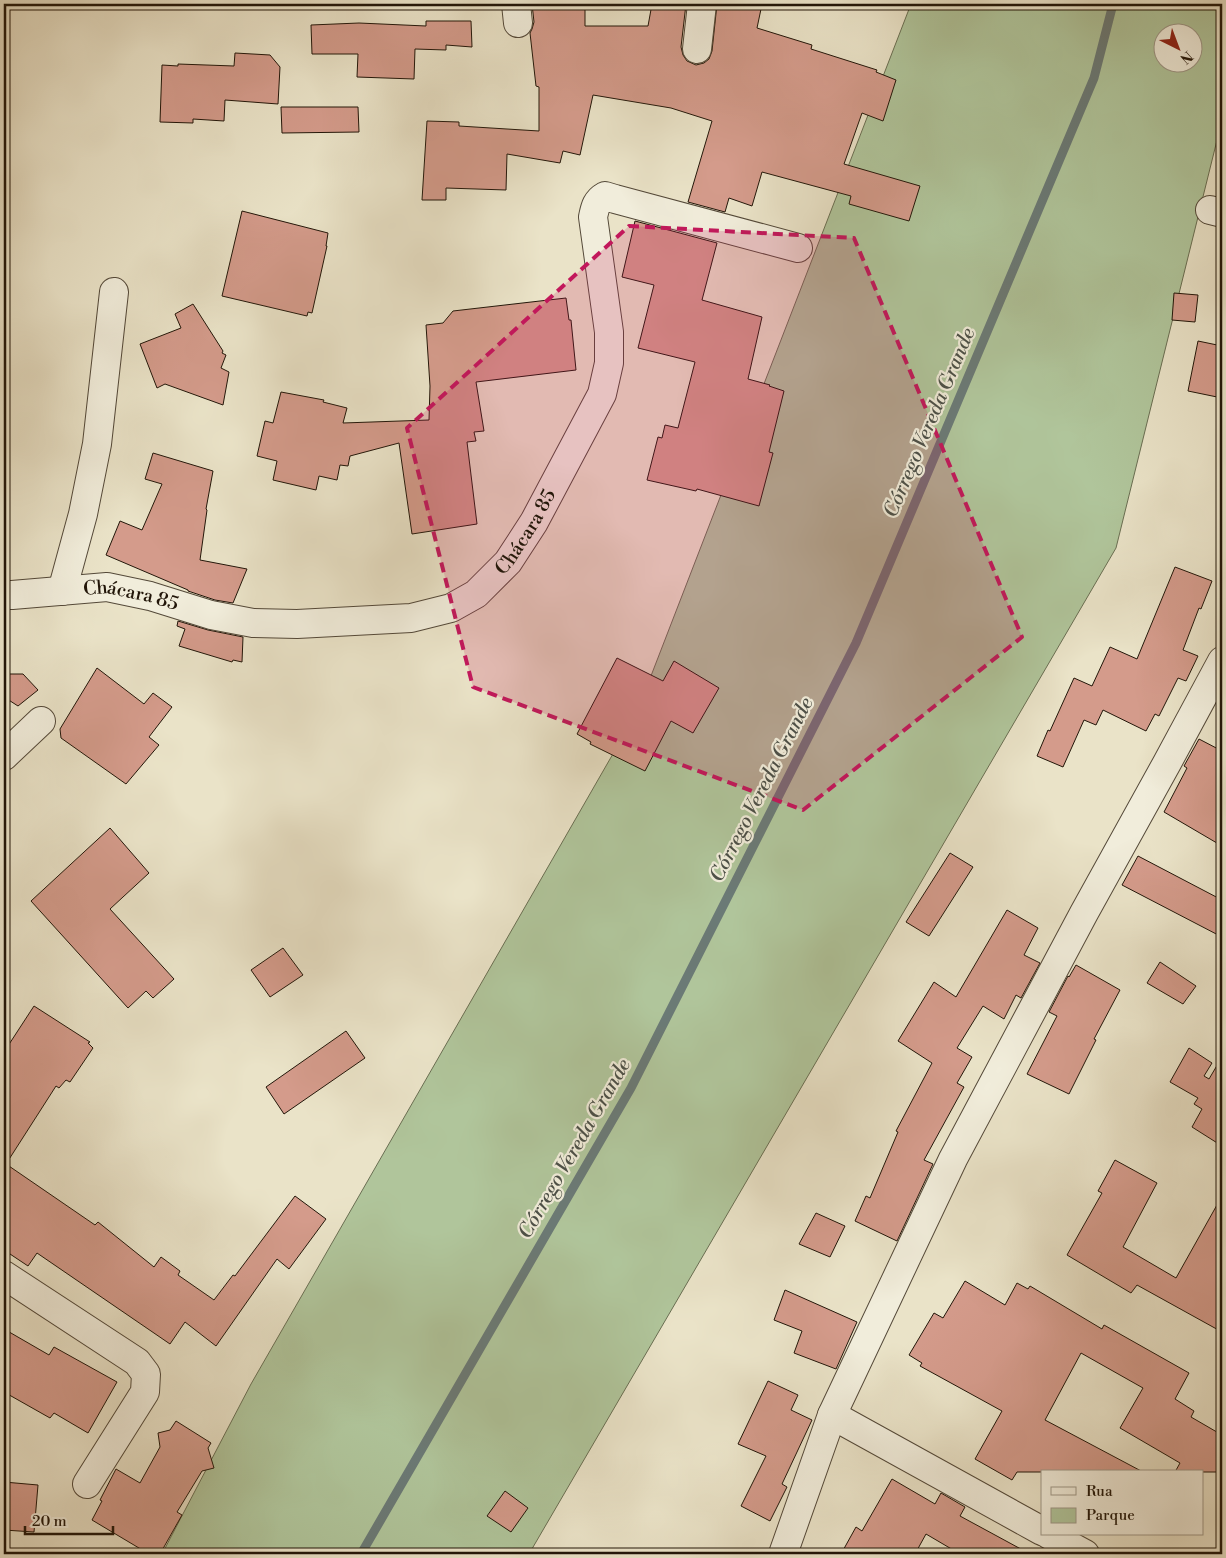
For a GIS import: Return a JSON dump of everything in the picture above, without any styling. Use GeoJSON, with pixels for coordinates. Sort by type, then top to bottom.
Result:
{"type":"FeatureCollection","features":[{"type":"Feature","properties":{"kind":"street"},"geometry":{"type":"LineString","coordinates":[[697,49],[702,4]]}},
{"type":"Feature","properties":{"kind":"street","name":"Chácara 85"},"geometry":{"type":"LineString","coordinates":[[4,595],[107,587],[150,596],[212,615],[253,623],[306,624],[411,618],[451,608],[476,594],[508,562],[534,522],[602,394],[609,363],[609,339],[593,217],[599,200],[605,196],[616,198],[798,248]]}},
{"type":"Feature","properties":{"kind":"street"},"geometry":{"type":"LineString","coordinates":[[62,591],[83,514],[96,444],[114,292]]}},
{"type":"Feature","properties":{"kind":"street"},"geometry":{"type":"LineString","coordinates":[[783,1554],[832,1415],[953,1159],[1084,912],[1168,763],[1222,661]]}},
{"type":"Feature","properties":{"kind":"street"},"geometry":{"type":"LineString","coordinates":[[4,756],[40,722]]}},
{"type":"Feature","properties":{"kind":"street"},"geometry":{"type":"LineString","coordinates":[[4,1274],[137,1362],[146,1374],[145,1392],[88,1484]]}},
{"type":"Feature","properties":{"kind":"street"},"geometry":{"type":"LineString","coordinates":[[832,1415],[1041,1530]]}},
{"type":"Feature","properties":{"kind":"street"},"geometry":{"type":"LineString","coordinates":[[1052,1536],[1085,1554]]}},
{"type":"Feature","properties":{"kind":"highlighted area"},"geometry":{"type":"Polygon","coordinates":[[[629,226],[854,238],[1022,637],[803,810],[473,687],[407,428],[629,226]]]}},
{"type":"Feature","properties":{"kind":"green space"},"geometry":{"type":"Polygon","coordinates":[[[911,4],[1222,4],[1222,120],[1116,548],[529,1554],[162,1554],[251,1384],[637,712],[911,4]]]}},
{"type":"Feature","properties":{"kind":"building"},"geometry":{"type":"Polygon","coordinates":[[[532,4],[585,4],[585,26],[648,26],[652,4],[686,4],[681,47],[687,61],[696,65],[704,63],[709,59],[712,51],[717,4],[761,9],[757,28],[812,45],[811,49],[877,70],[876,72],[896,80],[883,121],[862,113],[844,164],[920,186],[909,221],[849,204],[851,196],[762,172],[752,206],[729,198],[725,212],[688,202],[712,121],[671,108],[593,95],[580,155],[563,151],[560,163],[507,154],[506,190],[446,188],[446,200],[422,200],[427,121],[459,122],[459,126],[539,131],[539,87],[536,86],[530,33],[534,22],[532,4]]]}},
{"type":"Feature","properties":{"kind":"building"},"geometry":{"type":"Polygon","coordinates":[[[426,21],[471,21],[472,47],[446,45],[446,50],[415,49],[414,79],[357,77],[358,54],[312,54],[311,25],[359,23],[426,26],[426,21]]]}},
{"type":"Feature","properties":{"kind":"building"},"geometry":{"type":"Polygon","coordinates":[[[235,53],[270,55],[280,67],[278,104],[225,100],[224,121],[193,119],[193,123],[160,122],[162,65],[234,66],[235,53]]]}},
{"type":"Feature","properties":{"kind":"building"},"geometry":{"type":"Polygon","coordinates":[[[281,107],[358,107],[359,132],[282,133],[281,107]]]}},
{"type":"Feature","properties":{"kind":"building"},"geometry":{"type":"Polygon","coordinates":[[[242,211],[328,233],[327,246],[312,313],[308,312],[307,316],[222,296],[242,211]]]}},
{"type":"Feature","properties":{"kind":"building"},"geometry":{"type":"Polygon","coordinates":[[[635,221],[717,243],[702,300],[762,317],[748,379],[784,391],[769,452],[773,453],[759,506],[697,489],[696,491],[647,480],[658,437],[662,438],[665,425],[678,428],[695,362],[638,348],[654,285],[622,277],[635,221]]]}},
{"type":"Feature","properties":{"kind":"building"},"geometry":{"type":"Polygon","coordinates":[[[1174,293],[1198,295],[1195,322],[1172,320],[1174,293]]]}},
{"type":"Feature","properties":{"kind":"building"},"geometry":{"type":"Polygon","coordinates":[[[566,298],[569,320],[571,320],[576,370],[476,382],[484,431],[474,432],[476,441],[467,442],[477,524],[412,534],[399,443],[350,456],[348,466],[340,465],[337,480],[319,476],[316,490],[273,480],[277,461],[257,456],[265,421],[273,423],[281,392],[324,400],[323,402],[347,408],[343,423],[429,420],[430,386],[426,325],[443,323],[453,311],[566,298]]]}},
{"type":"Feature","properties":{"kind":"building"},"geometry":{"type":"Polygon","coordinates":[[[193,304],[223,351],[222,353],[226,355],[221,368],[229,372],[223,405],[165,384],[157,388],[140,344],[181,328],[175,314],[193,304]]]}},
{"type":"Feature","properties":{"kind":"building"},"geometry":{"type":"Polygon","coordinates":[[[1198,341],[1222,346],[1222,398],[1188,391],[1198,341]]]}},
{"type":"Feature","properties":{"kind":"building"},"geometry":{"type":"Polygon","coordinates":[[[153,453],[213,471],[200,560],[247,569],[233,603],[215,600],[188,591],[106,555],[120,521],[142,530],[162,484],[145,479],[153,453]]]}},
{"type":"Feature","properties":{"kind":"building"},"geometry":{"type":"Polygon","coordinates":[[[1175,567],[1212,581],[1201,609],[1199,608],[1183,650],[1198,656],[1186,681],[1178,678],[1159,716],[1155,714],[1146,731],[1103,710],[1096,725],[1084,720],[1063,767],[1037,756],[1074,678],[1092,686],[1110,647],[1137,659],[1175,567]]]}},
{"type":"Feature","properties":{"kind":"building"},"geometry":{"type":"Polygon","coordinates":[[[178,621],[208,630],[243,637],[242,662],[233,660],[232,662],[179,646],[185,629],[177,626],[178,621]]]}},
{"type":"Feature","properties":{"kind":"building"},"geometry":{"type":"Polygon","coordinates":[[[617,658],[663,681],[674,661],[719,688],[693,733],[671,721],[645,771],[590,744],[591,742],[577,734],[617,658]]]}},
{"type":"Feature","properties":{"kind":"building"},"geometry":{"type":"Polygon","coordinates":[[[97,668],[144,704],[153,693],[172,707],[149,737],[159,745],[126,784],[61,738],[60,729],[97,668]]]}},
{"type":"Feature","properties":{"kind":"building"},"geometry":{"type":"Polygon","coordinates":[[[4,674],[23,674],[38,690],[18,706],[4,697],[4,674]]]}},
{"type":"Feature","properties":{"kind":"building"},"geometry":{"type":"Polygon","coordinates":[[[1199,739],[1222,751],[1222,846],[1164,812],[1187,768],[1184,766],[1199,739]]]}},
{"type":"Feature","properties":{"kind":"building"},"geometry":{"type":"Polygon","coordinates":[[[110,828],[149,873],[110,909],[174,979],[153,998],[146,991],[128,1008],[31,901],[110,828]]]}},
{"type":"Feature","properties":{"kind":"building"},"geometry":{"type":"Polygon","coordinates":[[[950,853],[973,867],[929,936],[906,922],[950,853]]]}},
{"type":"Feature","properties":{"kind":"building"},"geometry":{"type":"Polygon","coordinates":[[[1138,856],[1222,900],[1222,937],[1122,885],[1138,856]]]}},
{"type":"Feature","properties":{"kind":"building"},"geometry":{"type":"Polygon","coordinates":[[[1007,910],[1038,928],[1024,955],[1040,963],[1021,998],[1016,995],[1004,1019],[983,1006],[957,1048],[972,1057],[957,1083],[964,1087],[924,1160],[933,1164],[897,1241],[855,1221],[866,1196],[870,1198],[898,1132],[896,1131],[932,1063],[898,1041],[934,982],[956,997],[1007,910]]]}},
{"type":"Feature","properties":{"kind":"building"},"geometry":{"type":"Polygon","coordinates":[[[283,948],[303,975],[270,997],[251,970],[283,948]]]}},
{"type":"Feature","properties":{"kind":"building"},"geometry":{"type":"Polygon","coordinates":[[[1160,962],[1196,986],[1183,1004],[1147,983],[1160,962]]]}},
{"type":"Feature","properties":{"kind":"building"},"geometry":{"type":"Polygon","coordinates":[[[1076,965],[1120,990],[1094,1039],[1096,1040],[1069,1094],[1027,1074],[1057,1016],[1049,1012],[1076,965]]]}},
{"type":"Feature","properties":{"kind":"building"},"geometry":{"type":"Polygon","coordinates":[[[34,1006],[90,1042],[88,1043],[93,1048],[70,1082],[66,1080],[59,1088],[56,1086],[6,1164],[95,1225],[98,1222],[154,1267],[161,1257],[180,1271],[178,1275],[214,1300],[233,1275],[235,1276],[295,1196],[326,1219],[289,1269],[277,1259],[216,1346],[185,1322],[170,1344],[37,1253],[28,1266],[4,1250],[4,1052],[34,1006]]]}},
{"type":"Feature","properties":{"kind":"building"},"geometry":{"type":"Polygon","coordinates":[[[346,1031],[365,1058],[284,1114],[266,1087],[346,1031]]]}},
{"type":"Feature","properties":{"kind":"building"},"geometry":{"type":"Polygon","coordinates":[[[1189,1048],[1212,1063],[1204,1076],[1209,1079],[1222,1057],[1222,1146],[1192,1127],[1202,1109],[1194,1104],[1198,1098],[1170,1082],[1189,1048]]]}},
{"type":"Feature","properties":{"kind":"building"},"geometry":{"type":"Polygon","coordinates":[[[1115,1160],[1157,1183],[1123,1247],[1176,1278],[1222,1196],[1222,1332],[1137,1285],[1131,1293],[1067,1255],[1102,1193],[1098,1191],[1115,1160]]]}},
{"type":"Feature","properties":{"kind":"building"},"geometry":{"type":"Polygon","coordinates":[[[816,1213],[845,1226],[830,1257],[799,1244],[816,1213]]]}},
{"type":"Feature","properties":{"kind":"building"},"geometry":{"type":"Polygon","coordinates":[[[965,1281],[1005,1305],[1017,1283],[1028,1289],[1030,1286],[1102,1329],[1104,1325],[1189,1373],[1175,1399],[1194,1411],[1191,1417],[1222,1435],[1222,1472],[1176,1470],[1180,1463],[1120,1428],[1143,1388],[1081,1353],[1045,1420],[1139,1470],[1041,1470],[1041,1472],[1017,1472],[1012,1480],[975,1459],[1002,1411],[920,1366],[922,1363],[909,1355],[934,1313],[943,1318],[965,1281]]]}},
{"type":"Feature","properties":{"kind":"building"},"geometry":{"type":"Polygon","coordinates":[[[785,1290],[857,1322],[836,1369],[794,1353],[802,1331],[774,1320],[785,1290]]]}},
{"type":"Feature","properties":{"kind":"building"},"geometry":{"type":"Polygon","coordinates":[[[4,1329],[49,1355],[54,1347],[117,1382],[88,1433],[54,1413],[50,1418],[4,1392],[4,1329]]]}},
{"type":"Feature","properties":{"kind":"building"},"geometry":{"type":"Polygon","coordinates":[[[768,1381],[798,1395],[791,1410],[812,1420],[782,1484],[787,1487],[770,1521],[741,1506],[766,1456],[738,1444],[768,1381]]]}},
{"type":"Feature","properties":{"kind":"building"},"geometry":{"type":"Polygon","coordinates":[[[176,1421],[211,1443],[208,1448],[214,1468],[202,1471],[177,1512],[182,1515],[160,1554],[149,1554],[92,1520],[116,1469],[140,1483],[160,1447],[158,1433],[170,1430],[176,1421]]]}},
{"type":"Feature","properties":{"kind":"building"},"geometry":{"type":"Polygon","coordinates":[[[892,1479],[935,1504],[941,1493],[965,1507],[960,1516],[1030,1554],[960,1554],[926,1534],[915,1554],[841,1554],[856,1527],[862,1531],[892,1479]]]}},
{"type":"Feature","properties":{"kind":"building"},"geometry":{"type":"Polygon","coordinates":[[[4,1482],[38,1485],[34,1532],[4,1530],[4,1482]]]}},
{"type":"Feature","properties":{"kind":"building"},"geometry":{"type":"Polygon","coordinates":[[[505,1491],[528,1508],[511,1532],[487,1516],[505,1491]]]}},
{"type":"Feature","properties":{"kind":"waterway","name":"Córrego Vereda Grande"},"geometry":{"type":"LineString","coordinates":[[361,1554],[631,1088],[856,643],[1094,78],[1113,4]]}}]}
